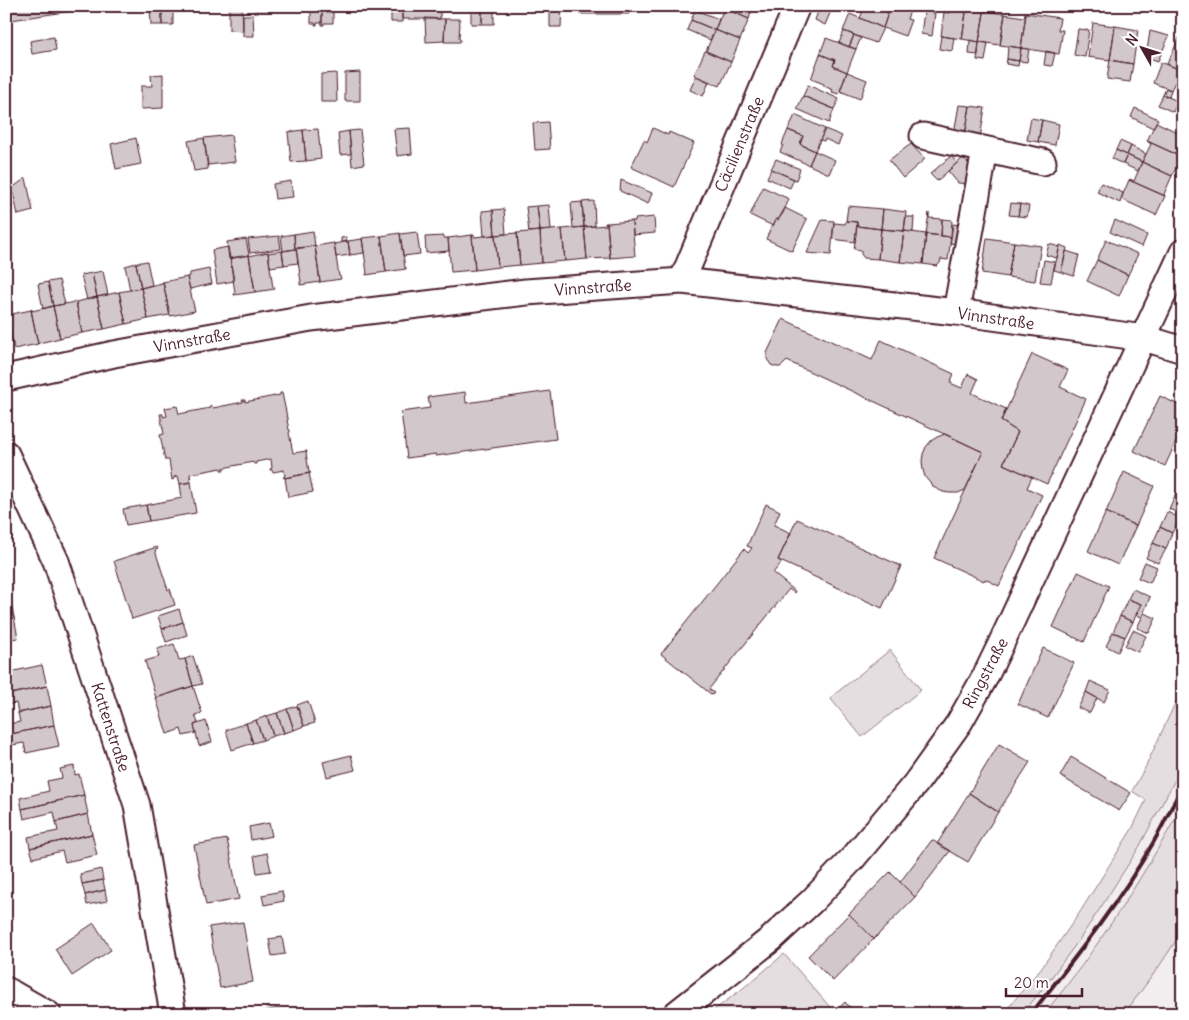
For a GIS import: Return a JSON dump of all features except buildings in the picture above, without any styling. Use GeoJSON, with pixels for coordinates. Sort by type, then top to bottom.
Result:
{"type":"FeatureCollection","features":[{"type":"Feature","properties":{"kind":"street","name":"Cäcilienstraße"},"geometry":{"type":"LineString","coordinates":[[682,281],[797,6]]}},
{"type":"Feature","properties":{"kind":"street"},"geometry":{"type":"LineString","coordinates":[[923,136],[1043,162]]}},
{"type":"Feature","properties":{"kind":"street"},"geometry":{"type":"LineString","coordinates":[[956,312],[985,150]]}},
{"type":"Feature","properties":{"kind":"street","name":"Ringstraße"},"geometry":{"type":"LineString","coordinates":[[676,1014],[770,939],[812,901],[853,858],[916,782],[959,723],[1000,646],[1183,252]]}},
{"type":"Feature","properties":{"kind":"street","name":"Vinnstraße"},"geometry":{"type":"LineString","coordinates":[[6,378],[114,354],[311,318],[526,292],[682,281],[956,312],[1144,338],[1183,350]]}},
{"type":"Feature","properties":{"kind":"street","name":"Kattenstraße"},"geometry":{"type":"LineString","coordinates":[[6,454],[56,562],[137,805],[173,1014]]}},
{"type":"Feature","properties":{"kind":"street"},"geometry":{"type":"LineString","coordinates":[[6,990],[48,1014]]}},
{"type":"Feature","properties":{"kind":"shaded area"},"geometry":{"type":"Polygon","coordinates":[[[890,650],[921,690],[862,737],[830,698],[890,650]]]}},
{"type":"Feature","properties":{"kind":"shaded area"},"geometry":{"type":"Polygon","coordinates":[[[1183,686],[1183,763],[1138,849],[1079,940],[1045,986],[1022,1014],[1003,1014],[1042,967],[1080,912],[1132,829],[1146,800],[1132,791],[1146,766],[1183,686]]]}},
{"type":"Feature","properties":{"kind":"shaded area"},"geometry":{"type":"Polygon","coordinates":[[[1183,763],[1183,805],[1154,856],[1113,921],[1069,983],[1044,1014],[1022,1014],[1079,940],[1103,904],[1138,849],[1183,763]]]}},
{"type":"Feature","properties":{"kind":"shaded area"},"geometry":{"type":"Polygon","coordinates":[[[1183,805],[1183,930],[1158,968],[1124,1014],[1044,1014],[1101,939],[1152,859],[1183,805]]]}},
{"type":"Feature","properties":{"kind":"shaded area"},"geometry":{"type":"Polygon","coordinates":[[[1183,930],[1183,1014],[1124,1014],[1158,968],[1183,930]]]}},
{"type":"Feature","properties":{"kind":"shaded area"},"geometry":{"type":"Polygon","coordinates":[[[784,954],[836,1014],[709,1014],[751,982],[784,954]]]}},
{"type":"Feature","properties":{"kind":"shaded area"},"geometry":{"type":"Polygon","coordinates":[[[377,1006],[380,1014],[338,1014],[377,1006]]]}},
{"type":"Feature","properties":{"kind":"railway"},"geometry":{"type":"LineString","coordinates":[[1031,1014],[1095,931],[1125,888],[1157,836],[1183,785]]}}]}
